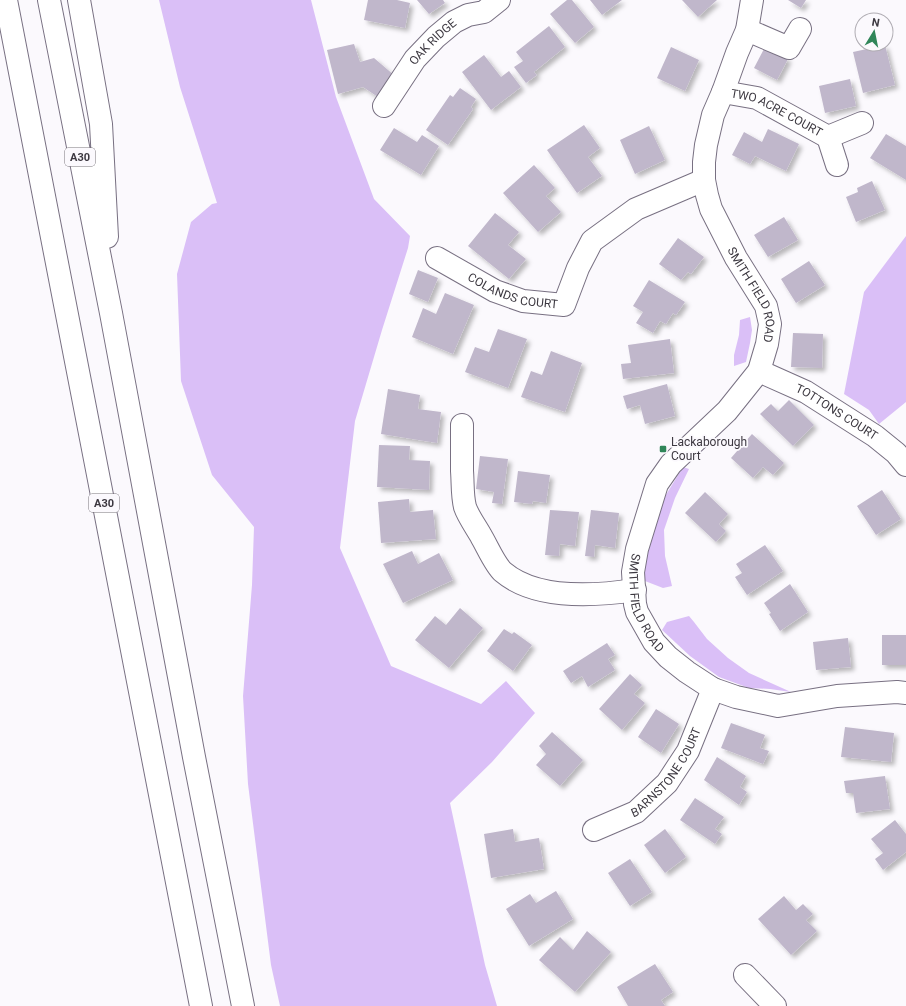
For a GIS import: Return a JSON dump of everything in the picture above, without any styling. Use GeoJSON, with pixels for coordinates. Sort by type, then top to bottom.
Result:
{"type":"FeatureCollection","features":[{"type":"Feature","properties":{"kind":"main road","name":"A30"},"geometry":{"type":"LineString","coordinates":[[6,0],[201,1006]]}},
{"type":"Feature","properties":{"kind":"main road","name":"A30"},"geometry":{"type":"LineString","coordinates":[[49,0],[111,313],[194,757],[243,1006]]}},
{"type":"Feature","properties":{"kind":"main road"},"geometry":{"type":"LineString","coordinates":[[79,0],[101,124],[111,313]]}},
{"type":"Feature","properties":{"kind":"main road","name":"OAK RIDGE"},"geometry":{"type":"LineString","coordinates":[[384,106],[415,59],[436,37],[454,22],[468,15],[484,12],[499,0]]}},
{"type":"Feature","properties":{"kind":"main road","name":"SMITH FIELD ROAD"},"geometry":{"type":"LineString","coordinates":[[752,0],[747,30],[713,115],[706,145],[704,180],[711,210],[736,258],[766,306],[770,324],[768,344],[759,371],[727,411],[671,464],[657,484],[637,549],[633,572],[635,604],[637,612],[654,642],[668,657],[687,672],[713,689],[736,698],[778,706],[837,696],[897,692],[906,693]]}},
{"type":"Feature","properties":{"kind":"main road"},"geometry":{"type":"LineString","coordinates":[[747,30],[788,48],[800,29]]}},
{"type":"Feature","properties":{"kind":"main road","name":"TWO ACRE COURT"},"geometry":{"type":"LineString","coordinates":[[723,92],[757,98],[828,137],[837,165]]}},
{"type":"Feature","properties":{"kind":"main road","name":"TWO ACRE COURT"},"geometry":{"type":"LineString","coordinates":[[828,137],[862,123]]}},
{"type":"Feature","properties":{"kind":"main road","name":"COLANDS COURT"},"geometry":{"type":"LineString","coordinates":[[437,258],[495,292],[523,301],[564,305],[578,268],[592,241],[636,209],[704,180]]}},
{"type":"Feature","properties":{"kind":"main road","name":"TOTTONS COURT"},"geometry":{"type":"LineString","coordinates":[[759,371],[806,392],[875,436],[896,453],[906,465]]}},
{"type":"Feature","properties":{"kind":"main road"},"geometry":{"type":"LineString","coordinates":[[462,425],[463,494],[466,508],[490,554],[502,572],[526,585],[544,591],[568,594],[610,594],[635,590]]}},
{"type":"Feature","properties":{"kind":"main road","name":"BARNSTONE COURT"},"geometry":{"type":"LineString","coordinates":[[594,830],[636,812],[666,783],[688,751],[713,689]]}},
{"type":"Feature","properties":{"kind":"main road"},"geometry":{"type":"LineString","coordinates":[[745,974],[775,1006]]}},
{"type":"Feature","properties":{"kind":"shaded area"},"geometry":{"type":"Polygon","coordinates":[[[159,0],[311,0],[336,97],[374,199],[410,236],[408,248],[355,421],[340,548],[391,666],[481,704],[506,681],[535,713],[492,762],[450,803],[485,965],[497,1006],[280,1006],[271,965],[248,784],[243,696],[252,585],[254,527],[212,475],[181,381],[177,274],[191,222],[212,204],[217,203],[180,87],[159,0]]]}},
{"type":"Feature","properties":{"kind":"shaded area"},"geometry":{"type":"Polygon","coordinates":[[[906,236],[906,402],[879,424],[869,410],[844,394],[864,292],[906,236]]]}},
{"type":"Feature","properties":{"kind":"shaded area"},"geometry":{"type":"Polygon","coordinates":[[[750,317],[752,330],[746,362],[734,366],[734,355],[739,335],[740,320],[750,317]]]}},
{"type":"Feature","properties":{"kind":"shaded area"},"geometry":{"type":"Polygon","coordinates":[[[683,467],[689,469],[675,498],[664,530],[665,556],[672,586],[663,588],[645,581],[645,544],[656,511],[683,467]]]}},
{"type":"Feature","properties":{"kind":"shaded area"},"geometry":{"type":"Polygon","coordinates":[[[689,616],[707,639],[728,658],[749,673],[791,692],[749,688],[719,677],[690,656],[662,630],[667,622],[689,616]]]}},
{"type":"Feature","properties":{"kind":"building"},"geometry":{"type":"Polygon","coordinates":[[[368,0],[397,0],[410,3],[405,28],[364,20],[368,0]]]}},
{"type":"Feature","properties":{"kind":"building"},"geometry":{"type":"Polygon","coordinates":[[[417,0],[443,0],[445,3],[429,14],[417,0]]]}},
{"type":"Feature","properties":{"kind":"building"},"geometry":{"type":"Polygon","coordinates":[[[567,0],[572,0],[594,27],[575,43],[550,14],[567,0]]]}},
{"type":"Feature","properties":{"kind":"building"},"geometry":{"type":"Polygon","coordinates":[[[590,0],[622,0],[602,15],[590,0]]]}},
{"type":"Feature","properties":{"kind":"building"},"geometry":{"type":"Polygon","coordinates":[[[682,0],[717,0],[698,17],[682,0]]]}},
{"type":"Feature","properties":{"kind":"building"},"geometry":{"type":"Polygon","coordinates":[[[788,0],[806,0],[801,8],[788,0]]]}},
{"type":"Feature","properties":{"kind":"building"},"geometry":{"type":"Polygon","coordinates":[[[549,26],[565,47],[534,72],[537,75],[526,83],[514,67],[523,61],[516,52],[549,26]]]}},
{"type":"Feature","properties":{"kind":"building"},"geometry":{"type":"Polygon","coordinates":[[[354,44],[360,62],[374,58],[395,76],[378,97],[363,87],[338,94],[327,50],[354,44]]]}},
{"type":"Feature","properties":{"kind":"building"},"geometry":{"type":"Polygon","coordinates":[[[671,47],[699,60],[685,91],[657,78],[671,47]]]}},
{"type":"Feature","properties":{"kind":"building"},"geometry":{"type":"Polygon","coordinates":[[[765,47],[788,59],[777,80],[754,68],[765,47]]]}},
{"type":"Feature","properties":{"kind":"building"},"geometry":{"type":"Polygon","coordinates":[[[853,52],[887,52],[895,85],[863,93],[853,52]]]}},
{"type":"Feature","properties":{"kind":"building"},"geometry":{"type":"Polygon","coordinates":[[[484,55],[501,77],[509,71],[521,87],[491,110],[462,72],[484,55]]]}},
{"type":"Feature","properties":{"kind":"building"},"geometry":{"type":"Polygon","coordinates":[[[850,79],[856,106],[825,113],[819,86],[850,79]]]}},
{"type":"Feature","properties":{"kind":"building"},"geometry":{"type":"Polygon","coordinates":[[[460,88],[476,99],[471,107],[473,109],[448,145],[426,130],[450,95],[453,97],[460,88]]]}},
{"type":"Feature","properties":{"kind":"building"},"geometry":{"type":"Polygon","coordinates":[[[584,125],[600,148],[588,157],[602,176],[577,193],[547,150],[584,125]]]}},
{"type":"Feature","properties":{"kind":"building"},"geometry":{"type":"Polygon","coordinates":[[[649,126],[665,160],[635,174],[620,140],[649,126]]]}},
{"type":"Feature","properties":{"kind":"building"},"geometry":{"type":"Polygon","coordinates":[[[394,128],[417,142],[422,135],[439,146],[421,175],[380,150],[394,128]]]}},
{"type":"Feature","properties":{"kind":"building"},"geometry":{"type":"Polygon","coordinates":[[[768,129],[799,144],[786,171],[755,156],[750,164],[732,155],[744,132],[762,142],[768,129]]]}},
{"type":"Feature","properties":{"kind":"building"},"geometry":{"type":"Polygon","coordinates":[[[886,134],[906,146],[906,180],[870,158],[886,134]]]}},
{"type":"Feature","properties":{"kind":"building"},"geometry":{"type":"Polygon","coordinates":[[[534,165],[555,188],[546,196],[561,212],[538,232],[503,193],[534,165]]]}},
{"type":"Feature","properties":{"kind":"building"},"geometry":{"type":"Polygon","coordinates":[[[872,181],[885,210],[856,222],[846,197],[858,192],[857,188],[872,181]]]}},
{"type":"Feature","properties":{"kind":"building"},"geometry":{"type":"Polygon","coordinates":[[[495,213],[519,232],[508,245],[526,259],[509,279],[468,246],[495,213]]]}},
{"type":"Feature","properties":{"kind":"building"},"geometry":{"type":"Polygon","coordinates":[[[784,217],[798,240],[768,257],[754,235],[784,217]]]}},
{"type":"Feature","properties":{"kind":"building"},"geometry":{"type":"Polygon","coordinates":[[[678,238],[704,257],[691,274],[688,272],[681,280],[659,264],[678,238]]]}},
{"type":"Feature","properties":{"kind":"building"},"geometry":{"type":"Polygon","coordinates":[[[809,261],[825,285],[796,303],[781,279],[809,261]]]}},
{"type":"Feature","properties":{"kind":"building"},"geometry":{"type":"Polygon","coordinates":[[[418,270],[438,278],[428,302],[409,294],[418,270]]]}},
{"type":"Feature","properties":{"kind":"building"},"geometry":{"type":"Polygon","coordinates":[[[649,280],[685,302],[676,315],[673,313],[666,324],[660,321],[653,333],[636,323],[643,312],[633,306],[649,280]]]}},
{"type":"Feature","properties":{"kind":"building"},"geometry":{"type":"Polygon","coordinates":[[[445,293],[474,305],[453,354],[412,337],[423,308],[436,314],[445,293]]]}},
{"type":"Feature","properties":{"kind":"building"},"geometry":{"type":"Polygon","coordinates":[[[498,329],[527,339],[508,388],[465,372],[475,347],[489,352],[498,329]]]}},
{"type":"Feature","properties":{"kind":"building"},"geometry":{"type":"Polygon","coordinates":[[[793,333],[823,334],[822,368],[791,367],[793,333]]]}},
{"type":"Feature","properties":{"kind":"building"},"geometry":{"type":"Polygon","coordinates":[[[670,339],[674,373],[623,379],[621,364],[631,363],[628,345],[670,339]]]}},
{"type":"Feature","properties":{"kind":"building"},"geometry":{"type":"Polygon","coordinates":[[[551,351],[582,363],[565,412],[521,397],[531,371],[542,375],[551,351]]]}},
{"type":"Feature","properties":{"kind":"building"},"geometry":{"type":"Polygon","coordinates":[[[667,384],[675,416],[645,424],[640,405],[627,409],[623,396],[667,384]]]}},
{"type":"Feature","properties":{"kind":"building"},"geometry":{"type":"Polygon","coordinates":[[[388,389],[420,395],[418,409],[441,412],[437,443],[381,434],[388,389]]]}},
{"type":"Feature","properties":{"kind":"building"},"geometry":{"type":"Polygon","coordinates":[[[789,400],[814,425],[793,446],[760,414],[771,404],[778,411],[789,400]]]}},
{"type":"Feature","properties":{"kind":"building"},"geometry":{"type":"Polygon","coordinates":[[[752,434],[784,463],[773,475],[763,467],[753,478],[731,458],[752,434]]]}},
{"type":"Feature","properties":{"kind":"building"},"geometry":{"type":"Polygon","coordinates":[[[379,445],[410,446],[409,460],[430,461],[429,490],[377,487],[379,445]]]}},
{"type":"Feature","properties":{"kind":"building"},"geometry":{"type":"Polygon","coordinates":[[[480,456],[508,459],[502,504],[492,503],[494,492],[476,489],[480,456]]]}},
{"type":"Feature","properties":{"kind":"building"},"geometry":{"type":"Polygon","coordinates":[[[518,471],[550,475],[546,503],[533,501],[532,504],[514,502],[518,471]]]}},
{"type":"Feature","properties":{"kind":"building"},"geometry":{"type":"Polygon","coordinates":[[[882,490],[901,519],[876,535],[857,506],[882,490]]]}},
{"type":"Feature","properties":{"kind":"building"},"geometry":{"type":"Polygon","coordinates":[[[705,492],[728,514],[719,524],[726,531],[716,542],[685,513],[705,492]]]}},
{"type":"Feature","properties":{"kind":"building"},"geometry":{"type":"Polygon","coordinates":[[[409,499],[410,512],[433,510],[436,539],[381,543],[378,502],[409,499]]]}},
{"type":"Feature","properties":{"kind":"building"},"geometry":{"type":"Polygon","coordinates":[[[550,510],[579,512],[575,546],[560,544],[559,556],[545,555],[550,510]]]}},
{"type":"Feature","properties":{"kind":"building"},"geometry":{"type":"Polygon","coordinates":[[[591,510],[619,513],[615,548],[595,545],[594,557],[585,556],[591,510]]]}},
{"type":"Feature","properties":{"kind":"building"},"geometry":{"type":"Polygon","coordinates":[[[765,545],[783,571],[747,595],[735,577],[742,573],[736,564],[765,545]]]}},
{"type":"Feature","properties":{"kind":"building"},"geometry":{"type":"Polygon","coordinates":[[[412,551],[418,564],[439,553],[453,580],[403,603],[383,564],[412,551]]]}},
{"type":"Feature","properties":{"kind":"building"},"geometry":{"type":"Polygon","coordinates":[[[790,584],[808,612],[780,631],[764,603],[790,584]]]}},
{"type":"Feature","properties":{"kind":"building"},"geometry":{"type":"Polygon","coordinates":[[[460,608],[483,628],[449,668],[415,640],[435,616],[446,625],[460,608]]]}},
{"type":"Feature","properties":{"kind":"building"},"geometry":{"type":"Polygon","coordinates":[[[504,629],[512,634],[514,632],[532,645],[513,671],[487,651],[504,629]]]}},
{"type":"Feature","properties":{"kind":"building"},"geometry":{"type":"Polygon","coordinates":[[[882,635],[906,635],[906,665],[882,665],[882,635]]]}},
{"type":"Feature","properties":{"kind":"building"},"geometry":{"type":"Polygon","coordinates":[[[848,638],[851,667],[816,670],[813,642],[848,638]]]}},
{"type":"Feature","properties":{"kind":"building"},"geometry":{"type":"Polygon","coordinates":[[[607,643],[615,655],[608,659],[615,670],[588,687],[582,676],[571,683],[563,671],[607,643]]]}},
{"type":"Feature","properties":{"kind":"building"},"geometry":{"type":"Polygon","coordinates":[[[630,674],[642,685],[634,694],[645,703],[622,730],[599,709],[630,674]]]}},
{"type":"Feature","properties":{"kind":"building"},"geometry":{"type":"Polygon","coordinates":[[[656,709],[679,724],[661,753],[638,737],[656,709]]]}},
{"type":"Feature","properties":{"kind":"building"},"geometry":{"type":"Polygon","coordinates":[[[731,723],[765,735],[760,748],[769,751],[763,764],[721,748],[731,723]]]}},
{"type":"Feature","properties":{"kind":"building"},"geometry":{"type":"Polygon","coordinates":[[[845,727],[894,733],[891,762],[841,757],[845,727]]]}},
{"type":"Feature","properties":{"kind":"building"},"geometry":{"type":"Polygon","coordinates":[[[552,732],[583,760],[560,786],[536,765],[546,754],[539,746],[552,732]]]}},
{"type":"Feature","properties":{"kind":"building"},"geometry":{"type":"Polygon","coordinates":[[[717,757],[746,776],[740,787],[747,792],[739,805],[704,780],[717,757]]]}},
{"type":"Feature","properties":{"kind":"building"},"geometry":{"type":"Polygon","coordinates":[[[885,776],[890,809],[856,813],[853,793],[846,793],[844,781],[885,776]]]}},
{"type":"Feature","properties":{"kind":"building"},"geometry":{"type":"Polygon","coordinates":[[[695,798],[724,817],[715,829],[722,834],[715,844],[680,820],[695,798]]]}},
{"type":"Feature","properties":{"kind":"building"},"geometry":{"type":"Polygon","coordinates":[[[895,820],[906,834],[906,852],[883,870],[875,859],[883,853],[871,839],[895,820]]]}},
{"type":"Feature","properties":{"kind":"building"},"geometry":{"type":"Polygon","coordinates":[[[513,829],[515,842],[539,838],[544,869],[491,878],[484,834],[513,829]]]}},
{"type":"Feature","properties":{"kind":"building"},"geometry":{"type":"Polygon","coordinates":[[[665,829],[686,857],[665,873],[644,845],[665,829]]]}},
{"type":"Feature","properties":{"kind":"building"},"geometry":{"type":"Polygon","coordinates":[[[630,859],[652,892],[630,906],[608,873],[630,859]]]}},
{"type":"Feature","properties":{"kind":"building"},"geometry":{"type":"Polygon","coordinates":[[[556,891],[573,919],[529,946],[506,909],[530,894],[536,903],[556,891]]]}},
{"type":"Feature","properties":{"kind":"building"},"geometry":{"type":"Polygon","coordinates":[[[784,896],[796,910],[803,904],[813,914],[806,920],[817,931],[791,955],[758,919],[784,896]]]}},
{"type":"Feature","properties":{"kind":"building"},"geometry":{"type":"Polygon","coordinates":[[[587,931],[611,952],[575,992],[539,960],[560,937],[573,950],[587,931]]]}},
{"type":"Feature","properties":{"kind":"building"},"geometry":{"type":"Polygon","coordinates":[[[655,964],[673,992],[661,1000],[665,1006],[628,1006],[617,987],[655,964]]]}},
{"type":"Feature","properties":{"kind":"place","name":"Lackaborough Court"},"geometry":{"type":"Point","coordinates":[663,449]}}]}
